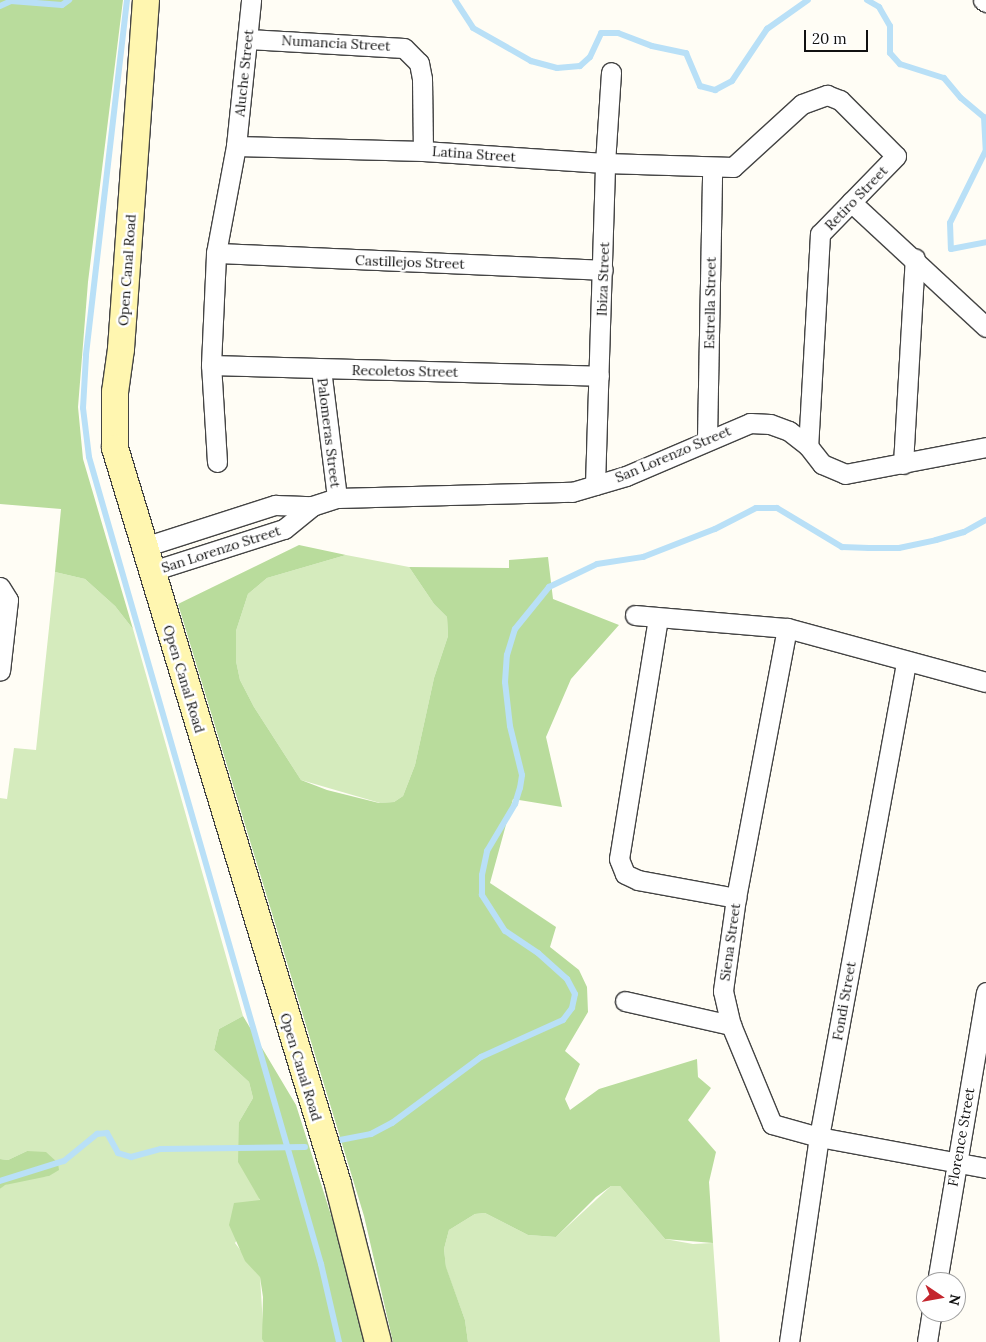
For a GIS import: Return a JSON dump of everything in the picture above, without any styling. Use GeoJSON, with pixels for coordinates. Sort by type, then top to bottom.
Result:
{"type":"FeatureCollection","features":[{"type":"Feature","properties":{"kind":"main road","name":"Open Canal Road"},"geometry":{"type":"LineString","coordinates":[[146,0],[114,419],[115,448],[122,477],[338,1184],[378,1342]]}},
{"type":"Feature","properties":{"kind":"street","name":"Aluche Street"},"geometry":{"type":"LineString","coordinates":[[217,462],[211,365],[216,253],[236,146],[251,0]]}},
{"type":"Feature","properties":{"kind":"street","name":"Numancia Street"},"geometry":{"type":"LineString","coordinates":[[248,39],[404,48],[419,63],[422,79],[423,151]]}},
{"type":"Feature","properties":{"kind":"street","name":"Ibiza Street"},"geometry":{"type":"LineString","coordinates":[[595,485],[605,163],[611,72]]}},
{"type":"Feature","properties":{"kind":"street","name":"Retiro Street"},"geometry":{"type":"LineString","coordinates":[[712,168],[733,167],[802,104],[827,95],[840,100],[896,156],[820,234],[808,446]]}},
{"type":"Feature","properties":{"kind":"street","name":"Latina Street"},"geometry":{"type":"LineString","coordinates":[[236,146],[423,151],[712,168]]}},
{"type":"Feature","properties":{"kind":"street","name":"Estrella Street"},"geometry":{"type":"LineString","coordinates":[[707,439],[712,168]]}},
{"type":"Feature","properties":{"kind":"street"},"geometry":{"type":"LineString","coordinates":[[851,202],[915,258],[986,327]]}},
{"type":"Feature","properties":{"kind":"street","name":"Castillejos Street"},"geometry":{"type":"LineString","coordinates":[[216,253],[603,270]]}},
{"type":"Feature","properties":{"kind":"street"},"geometry":{"type":"LineString","coordinates":[[903,464],[915,258]]}},
{"type":"Feature","properties":{"kind":"street","name":"Recoletos Street"},"geometry":{"type":"LineString","coordinates":[[211,365],[599,376]]}},
{"type":"Feature","properties":{"kind":"street","name":"Palomeras Street"},"geometry":{"type":"LineString","coordinates":[[320,369],[336,498]]}},
{"type":"Feature","properties":{"kind":"street","name":"San Lorenzo Street"},"geometry":{"type":"LineString","coordinates":[[148,559],[225,520],[275,505],[312,506],[336,498],[546,495],[595,485],[626,476],[707,439],[750,423],[770,424],[789,431],[808,446],[822,464],[845,474],[986,447]]}},
{"type":"Feature","properties":{"kind":"street","name":"San Lorenzo Street"},"geometry":{"type":"LineString","coordinates":[[148,559],[233,546],[284,529],[312,506]]}},
{"type":"Feature","properties":{"kind":"street"},"geometry":{"type":"LineString","coordinates":[[225,520],[233,546]]}},
{"type":"Feature","properties":{"kind":"street"},"geometry":{"type":"LineString","coordinates":[[0,587],[8,600],[0,671]]}},
{"type":"Feature","properties":{"kind":"street"},"geometry":{"type":"LineString","coordinates":[[635,615],[787,628],[986,682]]}},
{"type":"Feature","properties":{"kind":"street"},"geometry":{"type":"LineString","coordinates":[[658,618],[619,858],[626,874],[638,880],[736,898]]}},
{"type":"Feature","properties":{"kind":"street","name":"Siena Street"},"geometry":{"type":"LineString","coordinates":[[787,628],[736,898],[723,990],[731,1025],[772,1124],[819,1137],[986,1168]]}},
{"type":"Feature","properties":{"kind":"street","name":"Fondi Street"},"geometry":{"type":"LineString","coordinates":[[789,1342],[819,1137],[906,661]]}},
{"type":"Feature","properties":{"kind":"street","name":"Florence Street"},"geometry":{"type":"LineString","coordinates":[[939,1272],[956,1163],[983,1023],[986,992]]}},
{"type":"Feature","properties":{"kind":"street"},"geometry":{"type":"LineString","coordinates":[[625,1001],[731,1025]]}},
{"type":"Feature","properties":{"kind":"street"},"geometry":{"type":"LineString","coordinates":[[927,1342],[930,1322]]}},
{"type":"Feature","properties":{"kind":"green space"},"geometry":{"type":"Polygon","coordinates":[[[0,0],[123,0],[88,282],[78,407],[83,459],[133,629],[115,606],[85,579],[55,572],[61,509],[0,504],[0,0]]]}},
{"type":"Feature","properties":{"kind":"green space"},"geometry":{"type":"Polygon","coordinates":[[[299,545],[346,555],[267,578],[248,594],[236,631],[236,661],[240,680],[254,707],[301,780],[327,790],[379,803],[394,802],[403,796],[415,765],[434,678],[448,636],[447,617],[434,604],[409,567],[509,568],[509,560],[548,557],[553,599],[619,625],[571,679],[546,737],[562,807],[513,799],[490,883],[556,927],[550,947],[579,970],[587,987],[588,1012],[565,1051],[580,1064],[565,1099],[570,1110],[599,1089],[697,1059],[698,1077],[711,1088],[688,1120],[716,1152],[709,1182],[713,1243],[665,1239],[620,1186],[611,1186],[596,1197],[556,1237],[528,1235],[485,1213],[475,1214],[449,1230],[444,1249],[446,1267],[465,1320],[468,1342],[393,1342],[364,1216],[178,604],[299,545]]]}},
{"type":"Feature","properties":{"kind":"green space"},"geometry":{"type":"Polygon","coordinates":[[[346,555],[409,567],[434,604],[447,617],[448,636],[434,678],[415,765],[403,796],[394,802],[380,803],[301,780],[254,707],[240,680],[236,661],[236,631],[248,594],[267,578],[346,555]]]}},
{"type":"Feature","properties":{"kind":"green space"},"geometry":{"type":"Polygon","coordinates":[[[55,572],[85,579],[115,606],[133,629],[243,1016],[219,1029],[214,1050],[249,1082],[253,1098],[239,1122],[260,1201],[235,1243],[260,1276],[264,1342],[0,1342],[0,1189],[4,1185],[29,1178],[49,1176],[27,1151],[8,1160],[0,1159],[0,798],[7,799],[14,748],[36,750],[55,572]]]}},
{"type":"Feature","properties":{"kind":"green space"},"geometry":{"type":"Polygon","coordinates":[[[243,1016],[296,1105],[343,1253],[364,1342],[264,1342],[262,1339],[263,1297],[260,1277],[245,1261],[229,1225],[234,1203],[260,1200],[238,1162],[239,1122],[253,1098],[249,1082],[214,1050],[219,1029],[243,1016]]]}},
{"type":"Feature","properties":{"kind":"green space"},"geometry":{"type":"Polygon","coordinates":[[[27,1151],[46,1152],[58,1163],[59,1170],[49,1176],[5,1185],[0,1189],[0,1159],[8,1160],[27,1151]]]}},
{"type":"Feature","properties":{"kind":"green space"},"geometry":{"type":"Polygon","coordinates":[[[611,1186],[620,1186],[665,1239],[693,1244],[713,1243],[720,1342],[468,1342],[465,1320],[446,1268],[444,1249],[449,1230],[475,1214],[485,1213],[528,1235],[556,1237],[611,1186]]]}},
{"type":"Feature","properties":{"kind":"waterway"},"geometry":{"type":"LineString","coordinates":[[0,6],[11,1],[62,5],[69,0]]}},
{"type":"Feature","properties":{"kind":"waterway"},"geometry":{"type":"LineString","coordinates":[[127,0],[86,356],[83,408],[89,457],[321,1264],[339,1342]]}},
{"type":"Feature","properties":{"kind":"waterway"},"geometry":{"type":"LineString","coordinates":[[455,0],[473,28],[531,61],[557,68],[580,66],[590,57],[601,33],[618,33],[652,46],[686,53],[700,86],[715,90],[732,81],[767,29],[808,0]]}},
{"type":"Feature","properties":{"kind":"waterway"},"geometry":{"type":"LineString","coordinates":[[867,0],[879,7],[890,26],[890,53],[900,64],[944,78],[961,98],[984,117],[986,150],[950,223],[951,249],[986,242]]}},
{"type":"Feature","properties":{"kind":"waterway"},"geometry":{"type":"LineString","coordinates":[[340,1140],[371,1134],[392,1123],[481,1057],[563,1020],[572,1008],[575,994],[567,979],[538,953],[505,931],[482,895],[482,875],[487,851],[515,804],[522,775],[510,726],[505,682],[507,655],[515,629],[549,587],[597,564],[643,557],[715,529],[756,508],[777,508],[842,547],[899,548],[964,532],[986,520]]}},
{"type":"Feature","properties":{"kind":"waterway"},"geometry":{"type":"LineString","coordinates":[[0,1181],[64,1161],[97,1134],[107,1133],[118,1153],[131,1157],[161,1149],[305,1147]]}}]}
